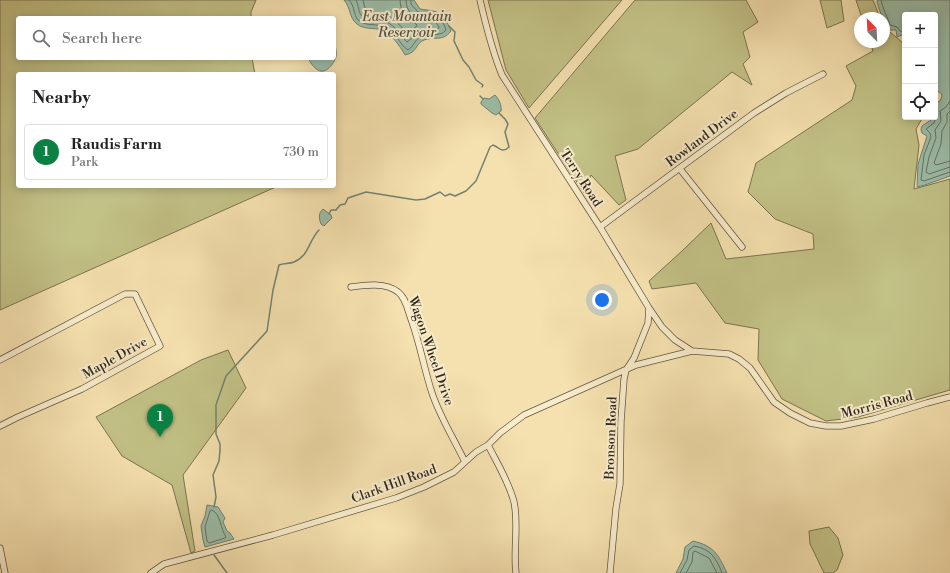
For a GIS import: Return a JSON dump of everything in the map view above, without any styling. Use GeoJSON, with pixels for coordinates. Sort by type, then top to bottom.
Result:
{"type":"FeatureCollection","features":[{"type":"Feature","properties":{"kind":"street","name":"Terry Road"},"geometry":{"type":"LineString","coordinates":[[480,0],[486,28],[502,75],[600,227],[662,327],[675,340],[692,351]]}},
{"type":"Feature","properties":{"kind":"street","name":"Rowland Drive"},"geometry":{"type":"LineString","coordinates":[[600,227],[680,169],[754,112],[786,93],[823,74]]}},
{"type":"Feature","properties":{"kind":"street"},"geometry":{"type":"LineString","coordinates":[[680,169],[742,247]]}},
{"type":"Feature","properties":{"kind":"street","name":"Wagon Wheel Drive"},"geometry":{"type":"LineString","coordinates":[[350,287],[377,285],[398,292],[404,300],[413,325],[432,394],[465,462]]}},
{"type":"Feature","properties":{"kind":"street","name":"Maple Drive"},"geometry":{"type":"LineString","coordinates":[[0,360],[125,294],[135,294],[160,346],[82,389],[0,426]]}},
{"type":"Feature","properties":{"kind":"street","name":"Bronson Road"},"geometry":{"type":"LineString","coordinates":[[610,573],[616,508],[620,484],[621,421],[626,370],[634,358],[648,324],[649,308]]}},
{"type":"Feature","properties":{"kind":"street","name":"Clark Hill Road"},"geometry":{"type":"LineString","coordinates":[[151,573],[164,564],[273,535],[396,498],[454,472],[476,452],[488,445],[500,433],[524,415],[636,365],[692,351]]}},
{"type":"Feature","properties":{"kind":"street","name":"Morris Road"},"geometry":{"type":"LineString","coordinates":[[692,351],[728,354],[739,359],[750,368],[774,402],[790,413],[810,423],[826,426],[841,426],[874,419],[921,404],[950,397]]}},
{"type":"Feature","properties":{"kind":"street"},"geometry":{"type":"LineString","coordinates":[[488,445],[514,501],[516,573]]}},
{"type":"Feature","properties":{"kind":"street"},"geometry":{"type":"LineString","coordinates":[[0,548],[4,573]]}},
{"type":"Feature","properties":{"kind":"shaded area"},"geometry":{"type":"Polygon","coordinates":[[[0,0],[256,0],[251,16],[16,16],[16,60],[252,60],[255,72],[16,72],[16,188],[274,188],[0,310],[0,0]]]}},
{"type":"Feature","properties":{"kind":"shaded area"},"geometry":{"type":"Polygon","coordinates":[[[488,0],[622,0],[529,108],[506,70],[488,0]]]}},
{"type":"Feature","properties":{"kind":"shaded area"},"geometry":{"type":"Polygon","coordinates":[[[635,0],[746,0],[758,22],[743,32],[750,57],[743,64],[752,85],[732,72],[638,149],[615,156],[626,200],[619,205],[591,175],[584,193],[535,118],[635,0]]]}},
{"type":"Feature","properties":{"kind":"shaded area"},"geometry":{"type":"Polygon","coordinates":[[[820,0],[841,0],[844,21],[827,28],[820,0]]]}},
{"type":"Feature","properties":{"kind":"shaded area"},"geometry":{"type":"Polygon","coordinates":[[[856,0],[873,0],[878,12],[860,12],[856,0]]]}},
{"type":"Feature","properties":{"kind":"shaded area"},"geometry":{"type":"Polygon","coordinates":[[[890,32],[902,42],[902,120],[921,120],[916,129],[919,145],[914,189],[950,179],[950,390],[858,417],[826,421],[782,399],[758,360],[759,329],[725,323],[696,283],[652,289],[649,281],[711,223],[726,259],[814,249],[813,234],[775,219],[748,192],[756,163],[852,100],[856,86],[846,66],[873,51],[872,48],[890,48],[890,32]]]}},
{"type":"Feature","properties":{"kind":"shaded area"},"geometry":{"type":"Polygon","coordinates":[[[228,350],[246,388],[183,475],[195,551],[191,553],[172,485],[122,456],[96,417],[201,360],[228,350]]]}},
{"type":"Feature","properties":{"kind":"shaded area"},"geometry":{"type":"Polygon","coordinates":[[[829,527],[838,538],[843,555],[837,570],[833,573],[824,573],[810,544],[809,531],[829,527]]]}},
{"type":"Feature","properties":{"kind":"water","name":"East Mountain Reservoir"},"geometry":{"type":"Polygon","coordinates":[[[344,0],[414,0],[420,9],[437,12],[440,14],[446,21],[451,31],[444,37],[426,39],[422,41],[412,52],[405,55],[397,43],[386,32],[378,29],[364,28],[354,22],[344,0]]]}},
{"type":"Feature","properties":{"kind":"water"},"geometry":{"type":"Polygon","coordinates":[[[877,0],[950,0],[950,176],[917,187],[918,164],[927,136],[922,133],[922,126],[931,120],[938,120],[938,102],[942,96],[941,93],[938,92],[938,12],[902,12],[902,35],[897,37],[896,30],[890,30],[890,12],[880,12],[877,0]]]}},
{"type":"Feature","properties":{"kind":"water"},"geometry":{"type":"Polygon","coordinates":[[[309,60],[334,60],[329,68],[324,71],[318,70],[309,60]]]}},
{"type":"Feature","properties":{"kind":"water"},"geometry":{"type":"Polygon","coordinates":[[[495,95],[498,98],[501,109],[501,111],[496,115],[481,104],[484,98],[489,99],[495,95]]]}},
{"type":"Feature","properties":{"kind":"water"},"geometry":{"type":"Polygon","coordinates":[[[323,209],[331,215],[332,218],[324,226],[321,224],[319,218],[320,212],[323,209]]]}},
{"type":"Feature","properties":{"kind":"water"},"geometry":{"type":"Polygon","coordinates":[[[207,505],[218,507],[225,518],[223,522],[227,531],[234,539],[205,547],[201,526],[207,505]]]}},
{"type":"Feature","properties":{"kind":"water"},"geometry":{"type":"Polygon","coordinates":[[[693,541],[711,548],[718,556],[727,573],[676,573],[683,559],[685,547],[693,541]]]}},
{"type":"Feature","properties":{"kind":"waterway"},"geometry":{"type":"LineString","coordinates":[[449,26],[455,32],[454,41],[463,60],[469,67],[476,80],[483,85],[482,87]]}},
{"type":"Feature","properties":{"kind":"waterway"},"geometry":{"type":"LineString","coordinates":[[480,96],[483,99]]}},
{"type":"Feature","properties":{"kind":"waterway"},"geometry":{"type":"LineString","coordinates":[[329,214],[331,210],[336,210],[340,205],[345,204],[348,198],[366,192],[416,200],[425,199],[440,192],[445,196],[450,194],[455,196],[466,191],[476,181],[490,147],[493,145],[502,150],[509,147],[505,132],[508,124],[499,113]]}},
{"type":"Feature","properties":{"kind":"waterway"},"geometry":{"type":"LineString","coordinates":[[214,507],[216,497],[213,475],[219,461],[220,450],[220,444],[216,434],[216,405],[226,376],[267,331],[273,290],[279,265],[292,263],[303,256],[319,230]]}},
{"type":"Feature","properties":{"kind":"waterway"},"geometry":{"type":"LineString","coordinates":[[214,555],[227,573]]}},
{"type":"Feature","properties":{"kind":"place","name":"Raudis Farm"},"geometry":{"type":"Point","coordinates":[160,437]}}]}
